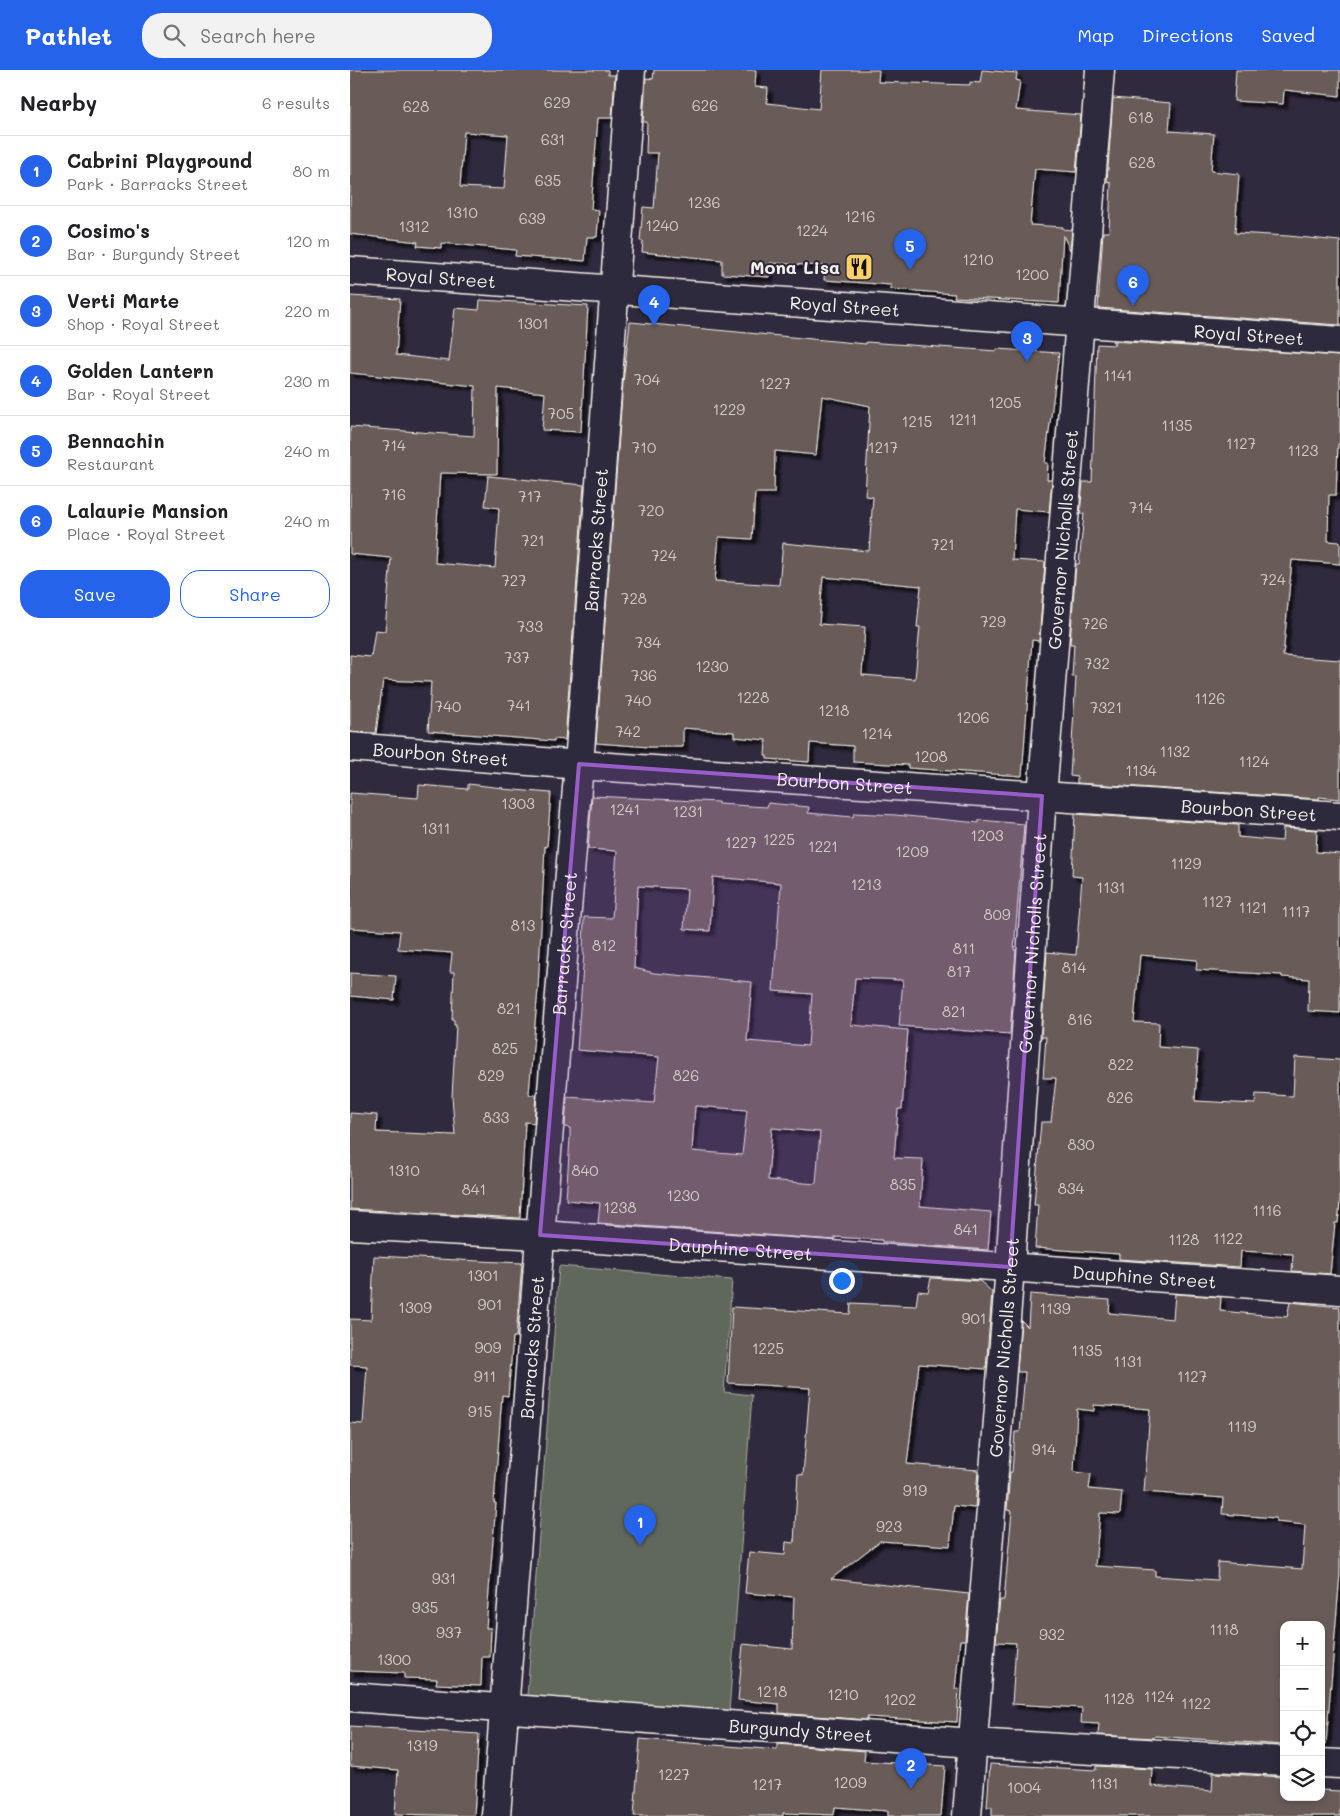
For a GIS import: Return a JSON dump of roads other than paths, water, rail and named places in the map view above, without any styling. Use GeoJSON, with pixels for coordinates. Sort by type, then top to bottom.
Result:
{"type":"FeatureCollection","features":[{"type":"Feature","properties":{"kind":"street","name":"Barracks Street"},"geometry":{"type":"LineString","coordinates":[[496,1816],[540,1235],[579,764],[631,70]]}},
{"type":"Feature","properties":{"kind":"street","name":"Governor Nicholls Street"},"geometry":{"type":"LineString","coordinates":[[967,1816],[1010,1267],[1042,796],[1100,70]]}},
{"type":"Feature","properties":{"kind":"street","name":"Royal Street"},"geometry":{"type":"LineString","coordinates":[[350,271],[1340,341]]}},
{"type":"Feature","properties":{"kind":"street","name":"Bourbon Street"},"geometry":{"type":"LineString","coordinates":[[350,747],[1340,816]]}},
{"type":"Feature","properties":{"kind":"street","name":"Dauphine Street"},"geometry":{"type":"LineString","coordinates":[[350,1225],[540,1235],[1340,1290]]}},
{"type":"Feature","properties":{"kind":"street","name":"Burgundy Street"},"geometry":{"type":"LineString","coordinates":[[350,1697],[972,1743],[1280,1761]]}},
{"type":"Feature","properties":{"kind":"street"},"geometry":{"type":"LineString","coordinates":[[1325,1763],[1340,1764]]}},
{"type":"Feature","properties":{"kind":"place","name":"Mona Lisa"},"geometry":{"type":"Point","coordinates":[859,267]}},
{"type":"Feature","properties":{"kind":"place","name":"Bennachin"},"geometry":{"type":"Point","coordinates":[910,270]}},
{"type":"Feature","properties":{"kind":"place","name":"Lalaurie Mansion"},"geometry":{"type":"Point","coordinates":[1133,306]}},
{"type":"Feature","properties":{"kind":"place","name":"Golden Lantern"},"geometry":{"type":"Point","coordinates":[654,326]}},
{"type":"Feature","properties":{"kind":"place","name":"Verti Marte"},"geometry":{"type":"Point","coordinates":[1027,362]}},
{"type":"Feature","properties":{"kind":"place","name":"Cabrini Playground"},"geometry":{"type":"Point","coordinates":[640,1546]}},
{"type":"Feature","properties":{"kind":"place","name":"Cosimo's"},"geometry":{"type":"Point","coordinates":[911,1789]}}]}
